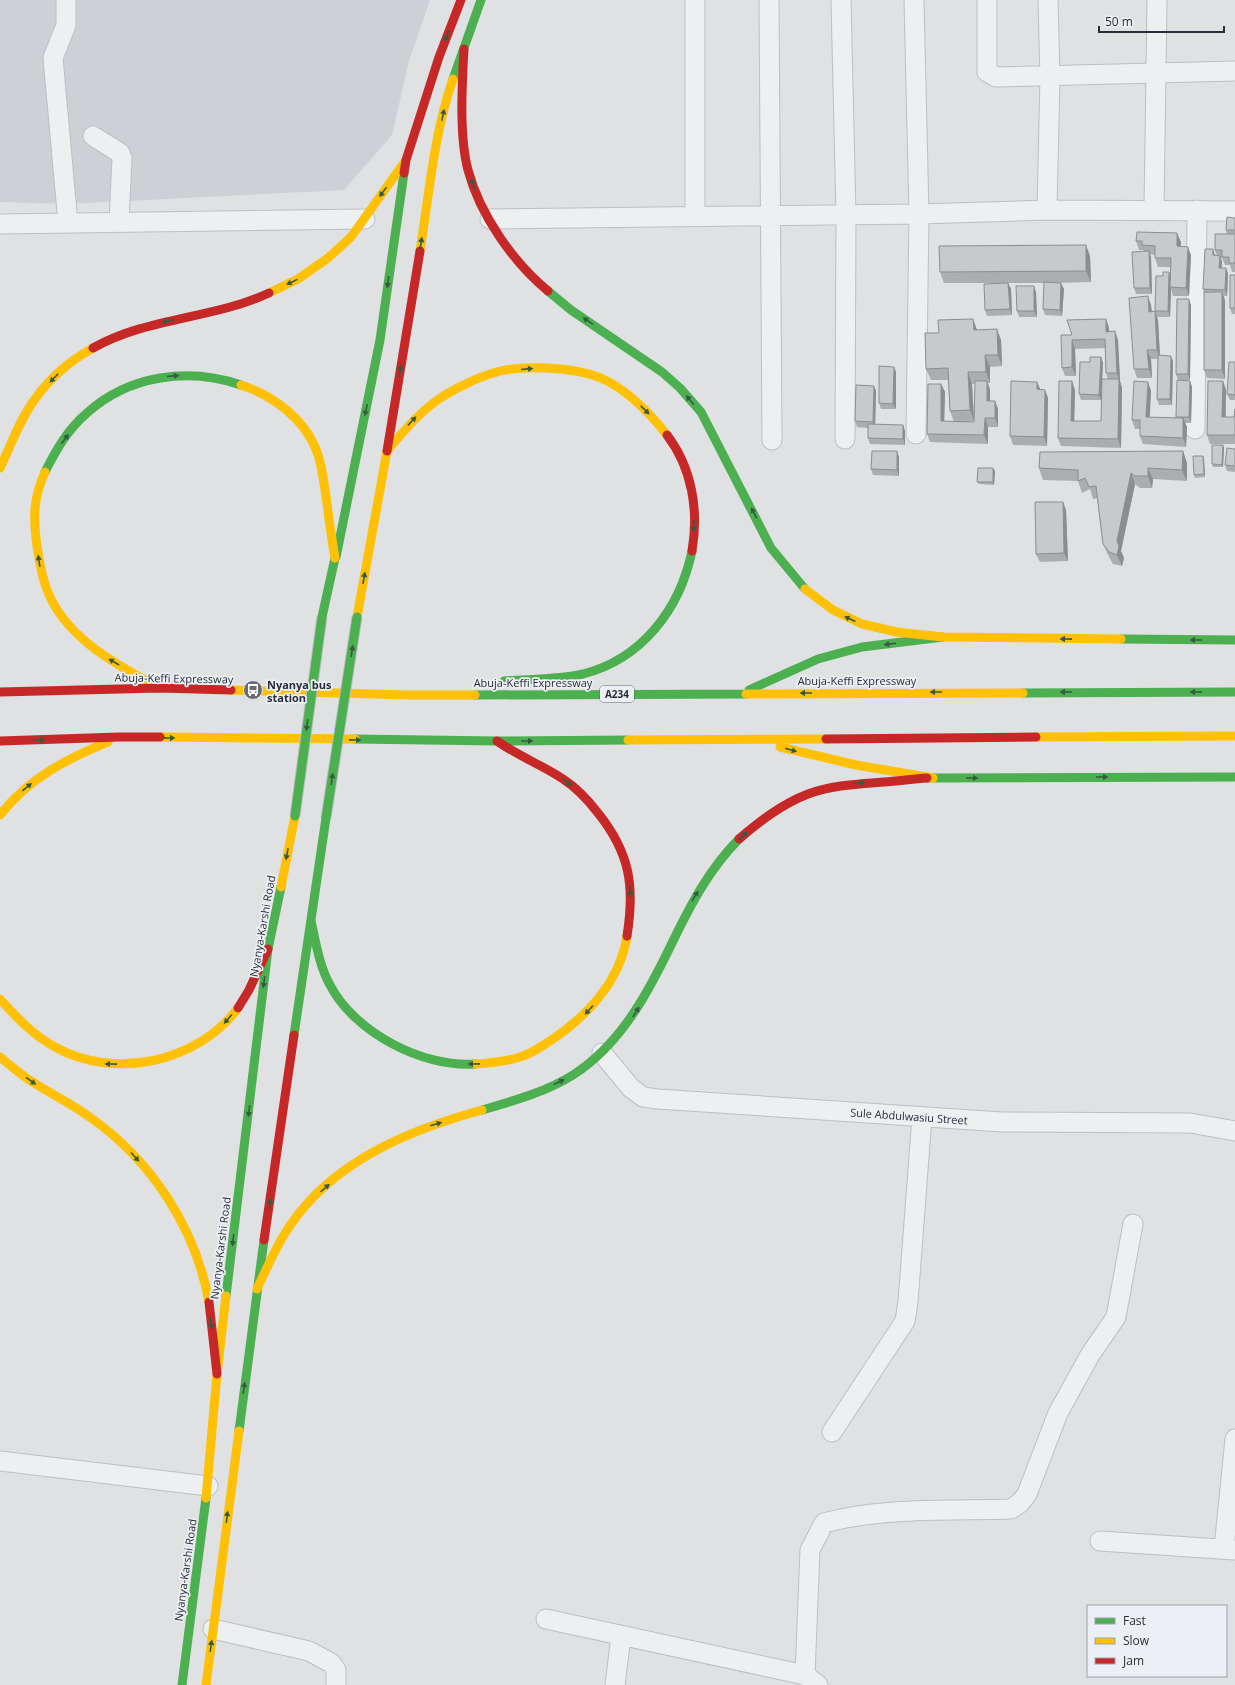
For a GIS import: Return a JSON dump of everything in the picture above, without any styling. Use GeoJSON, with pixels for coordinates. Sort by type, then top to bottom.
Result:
{"type":"FeatureCollection","features":[{"type":"Feature","properties":{"kind":"main road"},"geometry":{"type":"LineString","coordinates":[[0,468],[35,399],[55,376],[78,356],[105,341],[136,329],[233,306],[267,294],[298,279],[328,258],[351,236],[365,219],[406,160],[439,58],[461,0]]}},
{"type":"Feature","properties":{"kind":"main road"},"geometry":{"type":"LineString","coordinates":[[206,1685],[257,1289],[357,617],[387,451],[439,134],[448,94],[481,0]]}},
{"type":"Feature","properties":{"kind":"main road"},"geometry":{"type":"LineString","coordinates":[[464,48],[462,88],[464,142],[468,170],[478,197],[490,220],[503,243],[520,264],[542,286],[571,310],[662,372],[691,400],[701,412],[771,548],[803,587],[833,610],[862,624],[897,632],[943,638]]}},
{"type":"Feature","properties":{"kind":"main road","name":"Nyanya-Karshi Road"},"geometry":{"type":"LineString","coordinates":[[182,1685],[208,1486],[218,1374],[268,949],[295,816],[322,616],[336,558],[380,340],[406,160]]}},
{"type":"Feature","properties":{"kind":"main road"},"geometry":{"type":"LineString","coordinates":[[387,451],[417,416],[432,403],[456,388],[498,372],[547,368],[576,371],[602,379],[629,395],[668,435],[683,462],[690,486],[694,516],[694,542],[689,568],[682,588],[657,627],[644,641],[628,653],[591,671],[565,677],[494,682]]}},
{"type":"Feature","properties":{"kind":"main road"},"geometry":{"type":"LineString","coordinates":[[160,688],[107,658],[63,618],[48,594],[39,565],[34,526],[34,507],[38,487],[55,451],[82,416],[124,388],[153,378],[184,376],[217,378],[243,385],[281,404],[293,414],[309,435],[319,456],[324,475],[336,558]]}},
{"type":"Feature","properties":{"kind":"main road"},"geometry":{"type":"LineString","coordinates":[[740,693],[818,659],[862,647],[943,638],[1235,640]]}},
{"type":"Feature","properties":{"kind":"main road"},"geometry":{"type":"LineString","coordinates":[[409,695],[463,685]]}},
{"type":"Feature","properties":{"kind":"main road","name":"Abuja-Keffi Expressway"},"geometry":{"type":"LineString","coordinates":[[0,692],[160,688],[409,695],[1235,692]]}},
{"type":"Feature","properties":{"kind":"main road"},"geometry":{"type":"LineString","coordinates":[[0,741],[119,737],[497,741],[1235,736]]}},
{"type":"Feature","properties":{"kind":"main road"},"geometry":{"type":"LineString","coordinates":[[0,815],[22,790],[58,764],[119,737]]}},
{"type":"Feature","properties":{"kind":"main road"},"geometry":{"type":"LineString","coordinates":[[754,739],[828,759],[883,771],[933,778]]}},
{"type":"Feature","properties":{"kind":"main road"},"geometry":{"type":"LineString","coordinates":[[311,921],[321,967],[335,994],[352,1013],[390,1043],[424,1058],[454,1064],[489,1063],[520,1057],[538,1048],[565,1031],[587,1013],[617,970],[627,942],[630,912],[630,883],[624,855],[610,829],[593,806],[575,787],[564,779],[528,760],[497,741]]}},
{"type":"Feature","properties":{"kind":"main road"},"geometry":{"type":"LineString","coordinates":[[257,1289],[294,1219],[311,1200],[362,1157],[392,1140],[432,1125],[465,1116],[537,1092],[572,1075],[602,1053],[626,1028],[652,986],[692,901],[716,864],[743,835],[771,814],[808,794],[849,784],[933,778],[1235,777]]}},
{"type":"Feature","properties":{"kind":"main road"},"geometry":{"type":"LineString","coordinates":[[0,999],[12,1014],[33,1033],[61,1051],[83,1060],[104,1064],[132,1064],[155,1060],[183,1051],[197,1044],[222,1026],[243,1002],[268,949]]}},
{"type":"Feature","properties":{"kind":"main road"},"geometry":{"type":"LineString","coordinates":[[0,1057],[34,1083],[97,1122],[125,1146],[165,1192],[182,1222],[196,1256],[208,1299],[214,1356],[218,1374]]}},
{"type":"Feature","properties":{"kind":"street"},"geometry":{"type":"LineString","coordinates":[[66,0],[66,25],[53,58],[68,224]]}},
{"type":"Feature","properties":{"kind":"street"},"geometry":{"type":"LineString","coordinates":[[695,0],[695,217]]}},
{"type":"Feature","properties":{"kind":"street"},"geometry":{"type":"LineString","coordinates":[[768,0],[772,440]]}},
{"type":"Feature","properties":{"kind":"street"},"geometry":{"type":"LineString","coordinates":[[841,0],[846,214],[845,439]]}},
{"type":"Feature","properties":{"kind":"street"},"geometry":{"type":"LineString","coordinates":[[914,0],[919,214],[916,434]]}},
{"type":"Feature","properties":{"kind":"street"},"geometry":{"type":"LineString","coordinates":[[987,0],[987,72],[996,77],[1235,72]]}},
{"type":"Feature","properties":{"kind":"street"},"geometry":{"type":"LineString","coordinates":[[1047,210],[1050,77],[1048,0]]}},
{"type":"Feature","properties":{"kind":"street"},"geometry":{"type":"LineString","coordinates":[[1154,210],[1157,0]]}},
{"type":"Feature","properties":{"kind":"street"},"geometry":{"type":"LineString","coordinates":[[93,136],[120,153],[122,158],[119,222]]}},
{"type":"Feature","properties":{"kind":"street"},"geometry":{"type":"LineString","coordinates":[[490,220],[919,214],[1047,210],[1235,211]]}},
{"type":"Feature","properties":{"kind":"street"},"geometry":{"type":"LineString","coordinates":[[1195,429],[1197,210]]}},
{"type":"Feature","properties":{"kind":"street"},"geometry":{"type":"LineString","coordinates":[[0,224],[365,219]]}},
{"type":"Feature","properties":{"kind":"street","name":"Sule Abdulwasiu Street"},"geometry":{"type":"LineString","coordinates":[[602,1053],[631,1088],[643,1097],[1002,1122],[1190,1123],[1235,1131]]}},
{"type":"Feature","properties":{"kind":"street"},"geometry":{"type":"LineString","coordinates":[[832,1432],[905,1321],[908,1302],[922,1117]]}},
{"type":"Feature","properties":{"kind":"street"},"geometry":{"type":"LineString","coordinates":[[546,1619],[709,1655],[731,1658],[812,1680],[810,1550],[824,1523],[844,1518],[879,1513],[1011,1509],[1020,1503],[1027,1494],[1058,1413],[1090,1355],[1116,1317],[1133,1224]]}},
{"type":"Feature","properties":{"kind":"street"},"geometry":{"type":"LineString","coordinates":[[1100,1541],[1230,1549],[1235,1439]]}},
{"type":"Feature","properties":{"kind":"street"},"geometry":{"type":"LineString","coordinates":[[0,1461],[208,1486]]}},
{"type":"Feature","properties":{"kind":"street"},"geometry":{"type":"LineString","coordinates":[[213,1629],[309,1651],[331,1663],[336,1670],[336,1685]]}},
{"type":"Feature","properties":{"kind":"street"},"geometry":{"type":"LineString","coordinates":[[615,1685],[621,1636]]}},
{"type":"Feature","properties":{"kind":"shaded area"},"geometry":{"type":"Polygon","coordinates":[[[0,0],[430,0],[409,61],[392,135],[344,190],[66,204],[0,202],[0,0]]]}},
{"type":"Feature","properties":{"kind":"building"},"geometry":{"type":"Polygon","coordinates":[[[1227,217],[1235,218],[1235,230],[1226,230],[1227,217]]]}},
{"type":"Feature","properties":{"kind":"building"},"geometry":{"type":"Polygon","coordinates":[[[1137,232],[1177,233],[1177,246],[1188,247],[1186,288],[1170,287],[1171,258],[1155,258],[1155,246],[1142,245],[1142,241],[1136,241],[1137,232]]]}},
{"type":"Feature","properties":{"kind":"building"},"geometry":{"type":"Polygon","coordinates":[[[1215,234],[1235,234],[1235,263],[1229,263],[1229,257],[1222,257],[1222,250],[1215,250],[1215,234]]]}},
{"type":"Feature","properties":{"kind":"building"},"geometry":{"type":"Polygon","coordinates":[[[1086,245],[1086,271],[940,272],[939,246],[1086,245]]]}},
{"type":"Feature","properties":{"kind":"building"},"geometry":{"type":"Polygon","coordinates":[[[1205,249],[1213,249],[1213,255],[1220,256],[1219,268],[1226,268],[1225,290],[1203,289],[1205,249]]]}},
{"type":"Feature","properties":{"kind":"building"},"geometry":{"type":"Polygon","coordinates":[[[1149,251],[1150,288],[1134,288],[1132,252],[1149,251]]]}},
{"type":"Feature","properties":{"kind":"building"},"geometry":{"type":"Polygon","coordinates":[[[1163,272],[1169,272],[1168,311],[1155,311],[1156,276],[1163,276],[1163,272]]]}},
{"type":"Feature","properties":{"kind":"building"},"geometry":{"type":"Polygon","coordinates":[[[1230,275],[1235,275],[1235,308],[1230,308],[1230,275]]]}},
{"type":"Feature","properties":{"kind":"building"},"geometry":{"type":"Polygon","coordinates":[[[1044,282],[1061,283],[1060,310],[1043,309],[1044,282]]]}},
{"type":"Feature","properties":{"kind":"building"},"geometry":{"type":"Polygon","coordinates":[[[1008,283],[1010,309],[985,310],[984,284],[1008,283]]]}},
{"type":"Feature","properties":{"kind":"building"},"geometry":{"type":"Polygon","coordinates":[[[1016,286],[1034,286],[1034,311],[1017,311],[1016,286]]]}},
{"type":"Feature","properties":{"kind":"building"},"geometry":{"type":"Polygon","coordinates":[[[1204,292],[1222,292],[1222,370],[1204,370],[1204,292]]]}},
{"type":"Feature","properties":{"kind":"building"},"geometry":{"type":"Polygon","coordinates":[[[1148,296],[1149,312],[1155,311],[1157,350],[1147,350],[1149,369],[1134,369],[1129,298],[1148,296]]]}},
{"type":"Feature","properties":{"kind":"building"},"geometry":{"type":"Polygon","coordinates":[[[1177,299],[1189,299],[1188,374],[1176,374],[1177,299]]]}},
{"type":"Feature","properties":{"kind":"building"},"geometry":{"type":"Polygon","coordinates":[[[973,319],[974,330],[997,329],[998,355],[985,355],[986,372],[968,372],[970,410],[950,411],[948,368],[926,369],[925,333],[939,333],[938,320],[973,319]]]}},
{"type":"Feature","properties":{"kind":"building"},"geometry":{"type":"Polygon","coordinates":[[[1106,319],[1106,332],[1115,331],[1117,373],[1106,373],[1105,339],[1072,340],[1072,367],[1062,368],[1061,335],[1072,335],[1067,320],[1106,319]]]}},
{"type":"Feature","properties":{"kind":"building"},"geometry":{"type":"Polygon","coordinates":[[[1158,355],[1171,356],[1170,399],[1157,399],[1158,355]]]}},
{"type":"Feature","properties":{"kind":"building"},"geometry":{"type":"Polygon","coordinates":[[[1090,357],[1101,357],[1099,395],[1079,394],[1080,362],[1090,362],[1090,357]]]}},
{"type":"Feature","properties":{"kind":"building"},"geometry":{"type":"Polygon","coordinates":[[[1229,362],[1235,362],[1235,395],[1227,394],[1229,362]]]}},
{"type":"Feature","properties":{"kind":"building"},"geometry":{"type":"Polygon","coordinates":[[[879,366],[894,367],[893,404],[879,403],[879,366]]]}},
{"type":"Feature","properties":{"kind":"building"},"geometry":{"type":"Polygon","coordinates":[[[1102,379],[1119,379],[1118,439],[1058,438],[1059,381],[1072,381],[1071,421],[1101,421],[1102,379]]]}},
{"type":"Feature","properties":{"kind":"building"},"geometry":{"type":"Polygon","coordinates":[[[1177,380],[1190,381],[1189,417],[1176,417],[1177,380]]]}},
{"type":"Feature","properties":{"kind":"building"},"geometry":{"type":"Polygon","coordinates":[[[975,381],[987,381],[987,401],[995,401],[995,418],[985,418],[984,435],[927,434],[928,384],[941,384],[941,421],[974,422],[975,381]]]}},
{"type":"Feature","properties":{"kind":"building"},"geometry":{"type":"Polygon","coordinates":[[[1011,381],[1037,382],[1037,389],[1045,390],[1044,437],[1010,436],[1011,381]]]}},
{"type":"Feature","properties":{"kind":"building"},"geometry":{"type":"Polygon","coordinates":[[[1134,381],[1148,382],[1146,417],[1183,418],[1183,438],[1140,436],[1140,420],[1132,420],[1134,381]]]}},
{"type":"Feature","properties":{"kind":"building"},"geometry":{"type":"Polygon","coordinates":[[[1208,381],[1223,381],[1222,417],[1234,417],[1235,409],[1235,435],[1207,435],[1208,381]]]}},
{"type":"Feature","properties":{"kind":"building"},"geometry":{"type":"Polygon","coordinates":[[[856,385],[874,386],[873,422],[855,421],[856,385]]]}},
{"type":"Feature","properties":{"kind":"building"},"geometry":{"type":"Polygon","coordinates":[[[868,424],[903,425],[903,439],[868,438],[868,424]]]}},
{"type":"Feature","properties":{"kind":"building"},"geometry":{"type":"Polygon","coordinates":[[[1212,445],[1223,445],[1222,465],[1212,464],[1212,445]]]}},
{"type":"Feature","properties":{"kind":"building"},"geometry":{"type":"Polygon","coordinates":[[[1227,448],[1235,449],[1235,466],[1225,465],[1227,448]]]}},
{"type":"Feature","properties":{"kind":"building"},"geometry":{"type":"Polygon","coordinates":[[[872,451],[897,451],[897,470],[871,469],[872,451]]]}},
{"type":"Feature","properties":{"kind":"building"},"geometry":{"type":"Polygon","coordinates":[[[1183,451],[1182,470],[1148,468],[1148,476],[1135,476],[1131,473],[1117,541],[1119,546],[1117,555],[1109,552],[1103,544],[1096,486],[1089,487],[1085,478],[1078,481],[1078,470],[1039,468],[1040,452],[1183,451]]]}},
{"type":"Feature","properties":{"kind":"building"},"geometry":{"type":"Polygon","coordinates":[[[1193,456],[1203,456],[1204,474],[1194,475],[1193,456]]]}},
{"type":"Feature","properties":{"kind":"building"},"geometry":{"type":"Polygon","coordinates":[[[978,468],[993,468],[993,482],[977,482],[978,468]]]}},
{"type":"Feature","properties":{"kind":"building"},"geometry":{"type":"Polygon","coordinates":[[[1035,502],[1063,502],[1064,553],[1036,554],[1035,502]]]}},
{"type":"Feature","properties":{"kind":"traffic: fast"},"geometry":{"type":"LineString","coordinates":[[453,79],[481,0]]}},
{"type":"Feature","properties":{"kind":"traffic: fast"},"geometry":{"type":"LineString","coordinates":[[336,557],[380,340],[404,173]]}},
{"type":"Feature","properties":{"kind":"traffic: fast"},"geometry":{"type":"LineString","coordinates":[[548,291],[571,310],[662,372],[680,388],[701,412],[771,548],[805,589]]}},
{"type":"Feature","properties":{"kind":"traffic: fast"},"geometry":{"type":"LineString","coordinates":[[45,472],[58,448],[80,419],[104,400],[121,390],[160,378],[180,376],[201,376],[221,379],[241,385]]}},
{"type":"Feature","properties":{"kind":"traffic: fast"},"geometry":{"type":"LineString","coordinates":[[504,681],[553,678],[583,674],[604,667],[623,657],[640,644],[655,629],[668,611],[678,593],[692,551]]}},
{"type":"Feature","properties":{"kind":"traffic: fast"},"geometry":{"type":"LineString","coordinates":[[322,617],[335,558]]}},
{"type":"Feature","properties":{"kind":"traffic: fast"},"geometry":{"type":"LineString","coordinates":[[295,816],[322,617]]}},
{"type":"Feature","properties":{"kind":"traffic: fast"},"geometry":{"type":"LineString","coordinates":[[326,818],[357,617]]}},
{"type":"Feature","properties":{"kind":"traffic: fast"},"geometry":{"type":"LineString","coordinates":[[749,690],[818,659],[862,647],[943,637]]}},
{"type":"Feature","properties":{"kind":"traffic: fast"},"geometry":{"type":"LineString","coordinates":[[1121,639],[1235,640]]}},
{"type":"Feature","properties":{"kind":"traffic: fast"},"geometry":{"type":"LineString","coordinates":[[1023,693],[1235,692]]}},
{"type":"Feature","properties":{"kind":"traffic: fast"},"geometry":{"type":"LineString","coordinates":[[475,695],[746,694]]}},
{"type":"Feature","properties":{"kind":"traffic: fast"},"geometry":{"type":"LineString","coordinates":[[355,739],[497,741],[628,740]]}},
{"type":"Feature","properties":{"kind":"traffic: fast"},"geometry":{"type":"LineString","coordinates":[[927,778],[1235,777]]}},
{"type":"Feature","properties":{"kind":"traffic: fast"},"geometry":{"type":"LineString","coordinates":[[294,1035],[326,818]]}},
{"type":"Feature","properties":{"kind":"traffic: fast"},"geometry":{"type":"LineString","coordinates":[[482,1110],[529,1096],[563,1081],[590,1062],[605,1048],[619,1033],[643,999],[686,915],[709,875],[739,839]]}},
{"type":"Feature","properties":{"kind":"traffic: fast"},"geometry":{"type":"LineString","coordinates":[[226,1296],[268,949],[281,887]]}},
{"type":"Feature","properties":{"kind":"traffic: fast"},"geometry":{"type":"LineString","coordinates":[[311,921],[318,954],[326,977],[341,1002],[355,1018],[392,1044],[413,1053],[434,1060],[455,1064],[475,1064]]}},
{"type":"Feature","properties":{"kind":"traffic: fast"},"geometry":{"type":"LineString","coordinates":[[239,1431],[264,1240]]}},
{"type":"Feature","properties":{"kind":"traffic: fast"},"geometry":{"type":"LineString","coordinates":[[182,1685],[206,1498]]}},
{"type":"Feature","properties":{"kind":"traffic: slow"},"geometry":{"type":"LineString","coordinates":[[420,251],[429,186],[441,121],[453,79]]}},
{"type":"Feature","properties":{"kind":"traffic: slow"},"geometry":{"type":"LineString","coordinates":[[269,293],[298,279],[328,258],[351,237],[406,160]]}},
{"type":"Feature","properties":{"kind":"traffic: slow"},"geometry":{"type":"LineString","coordinates":[[0,468],[25,415],[41,391],[61,370],[93,348]]}},
{"type":"Feature","properties":{"kind":"traffic: slow"},"geometry":{"type":"LineString","coordinates":[[387,451],[416,418],[442,397],[463,385],[486,375],[518,368],[562,369],[601,378],[629,395],[653,418],[667,435]]}},
{"type":"Feature","properties":{"kind":"traffic: slow"},"geometry":{"type":"LineString","coordinates":[[241,385],[265,395],[287,410],[305,429],[312,440],[322,471],[335,558]]}},
{"type":"Feature","properties":{"kind":"traffic: slow"},"geometry":{"type":"LineString","coordinates":[[357,617],[387,451]]}},
{"type":"Feature","properties":{"kind":"traffic: slow"},"geometry":{"type":"LineString","coordinates":[[45,472],[36,500],[35,526],[42,574],[52,601],[61,616],[85,641],[114,662],[159,688]]}},
{"type":"Feature","properties":{"kind":"traffic: slow"},"geometry":{"type":"LineString","coordinates":[[805,589],[833,610],[862,624],[897,632],[943,637],[1121,639]]}},
{"type":"Feature","properties":{"kind":"traffic: slow"},"geometry":{"type":"LineString","coordinates":[[231,690],[409,695],[475,695]]}},
{"type":"Feature","properties":{"kind":"traffic: slow"},"geometry":{"type":"LineString","coordinates":[[746,694],[1023,693]]}},
{"type":"Feature","properties":{"kind":"traffic: slow"},"geometry":{"type":"LineString","coordinates":[[1036,737],[1235,736]]}},
{"type":"Feature","properties":{"kind":"traffic: slow"},"geometry":{"type":"LineString","coordinates":[[160,737],[355,739]]}},
{"type":"Feature","properties":{"kind":"traffic: slow"},"geometry":{"type":"LineString","coordinates":[[628,740],[826,739]]}},
{"type":"Feature","properties":{"kind":"traffic: slow"},"geometry":{"type":"LineString","coordinates":[[0,815],[23,791],[49,771],[108,742]]}},
{"type":"Feature","properties":{"kind":"traffic: slow"},"geometry":{"type":"LineString","coordinates":[[780,747],[856,765],[933,778]]}},
{"type":"Feature","properties":{"kind":"traffic: slow"},"geometry":{"type":"LineString","coordinates":[[281,887],[295,816]]}},
{"type":"Feature","properties":{"kind":"traffic: slow"},"geometry":{"type":"LineString","coordinates":[[475,1064],[514,1059],[528,1054],[550,1041],[576,1021],[599,997],[609,983],[623,953],[627,936]]}},
{"type":"Feature","properties":{"kind":"traffic: slow"},"geometry":{"type":"LineString","coordinates":[[0,999],[32,1031],[55,1047],[78,1057],[103,1063],[128,1064],[153,1060],[178,1053],[200,1042],[221,1027],[238,1008]]}},
{"type":"Feature","properties":{"kind":"traffic: slow"},"geometry":{"type":"LineString","coordinates":[[0,1057],[27,1078],[84,1113],[113,1135],[152,1176],[168,1199],[194,1248],[203,1275],[209,1302]]}},
{"type":"Feature","properties":{"kind":"traffic: slow"},"geometry":{"type":"LineString","coordinates":[[257,1289],[284,1234],[307,1204],[327,1184],[350,1166],[400,1138],[427,1127],[482,1110]]}},
{"type":"Feature","properties":{"kind":"traffic: slow"},"geometry":{"type":"LineString","coordinates":[[206,1498],[217,1374],[226,1296]]}},
{"type":"Feature","properties":{"kind":"traffic: slow"},"geometry":{"type":"LineString","coordinates":[[206,1685],[239,1431]]}},
{"type":"Feature","properties":{"kind":"traffic: jam"},"geometry":{"type":"LineString","coordinates":[[404,173],[406,160],[439,57],[461,0]]}},
{"type":"Feature","properties":{"kind":"traffic: jam"},"geometry":{"type":"LineString","coordinates":[[464,49],[462,110],[463,142],[465,157],[473,187],[489,220],[510,252],[548,291]]}},
{"type":"Feature","properties":{"kind":"traffic: jam"},"geometry":{"type":"LineString","coordinates":[[387,451],[420,251]]}},
{"type":"Feature","properties":{"kind":"traffic: jam"},"geometry":{"type":"LineString","coordinates":[[93,348],[136,330],[248,302],[269,293]]}},
{"type":"Feature","properties":{"kind":"traffic: jam"},"geometry":{"type":"LineString","coordinates":[[667,435],[676,448],[682,461],[692,490],[695,520],[692,551]]}},
{"type":"Feature","properties":{"kind":"traffic: jam"},"geometry":{"type":"LineString","coordinates":[[0,692],[160,688],[231,690]]}},
{"type":"Feature","properties":{"kind":"traffic: jam"},"geometry":{"type":"LineString","coordinates":[[0,741],[160,737]]}},
{"type":"Feature","properties":{"kind":"traffic: jam"},"geometry":{"type":"LineString","coordinates":[[826,739],[1036,737]]}},
{"type":"Feature","properties":{"kind":"traffic: jam"},"geometry":{"type":"LineString","coordinates":[[497,741],[555,774],[578,790],[609,828],[617,842],[628,871],[630,901],[627,936]]}},
{"type":"Feature","properties":{"kind":"traffic: jam"},"geometry":{"type":"LineString","coordinates":[[739,839],[763,819],[780,808],[798,798],[817,791],[846,785],[927,778]]}},
{"type":"Feature","properties":{"kind":"traffic: jam"},"geometry":{"type":"LineString","coordinates":[[238,1008],[249,990],[268,949]]}},
{"type":"Feature","properties":{"kind":"traffic: jam"},"geometry":{"type":"LineString","coordinates":[[264,1240],[294,1035]]}},
{"type":"Feature","properties":{"kind":"traffic: jam"},"geometry":{"type":"LineString","coordinates":[[209,1302],[217,1374]]}},
{"type":"Feature","properties":{"kind":"place","name":"Nyanya bus station"},"geometry":{"type":"Point","coordinates":[253,690]}}]}
